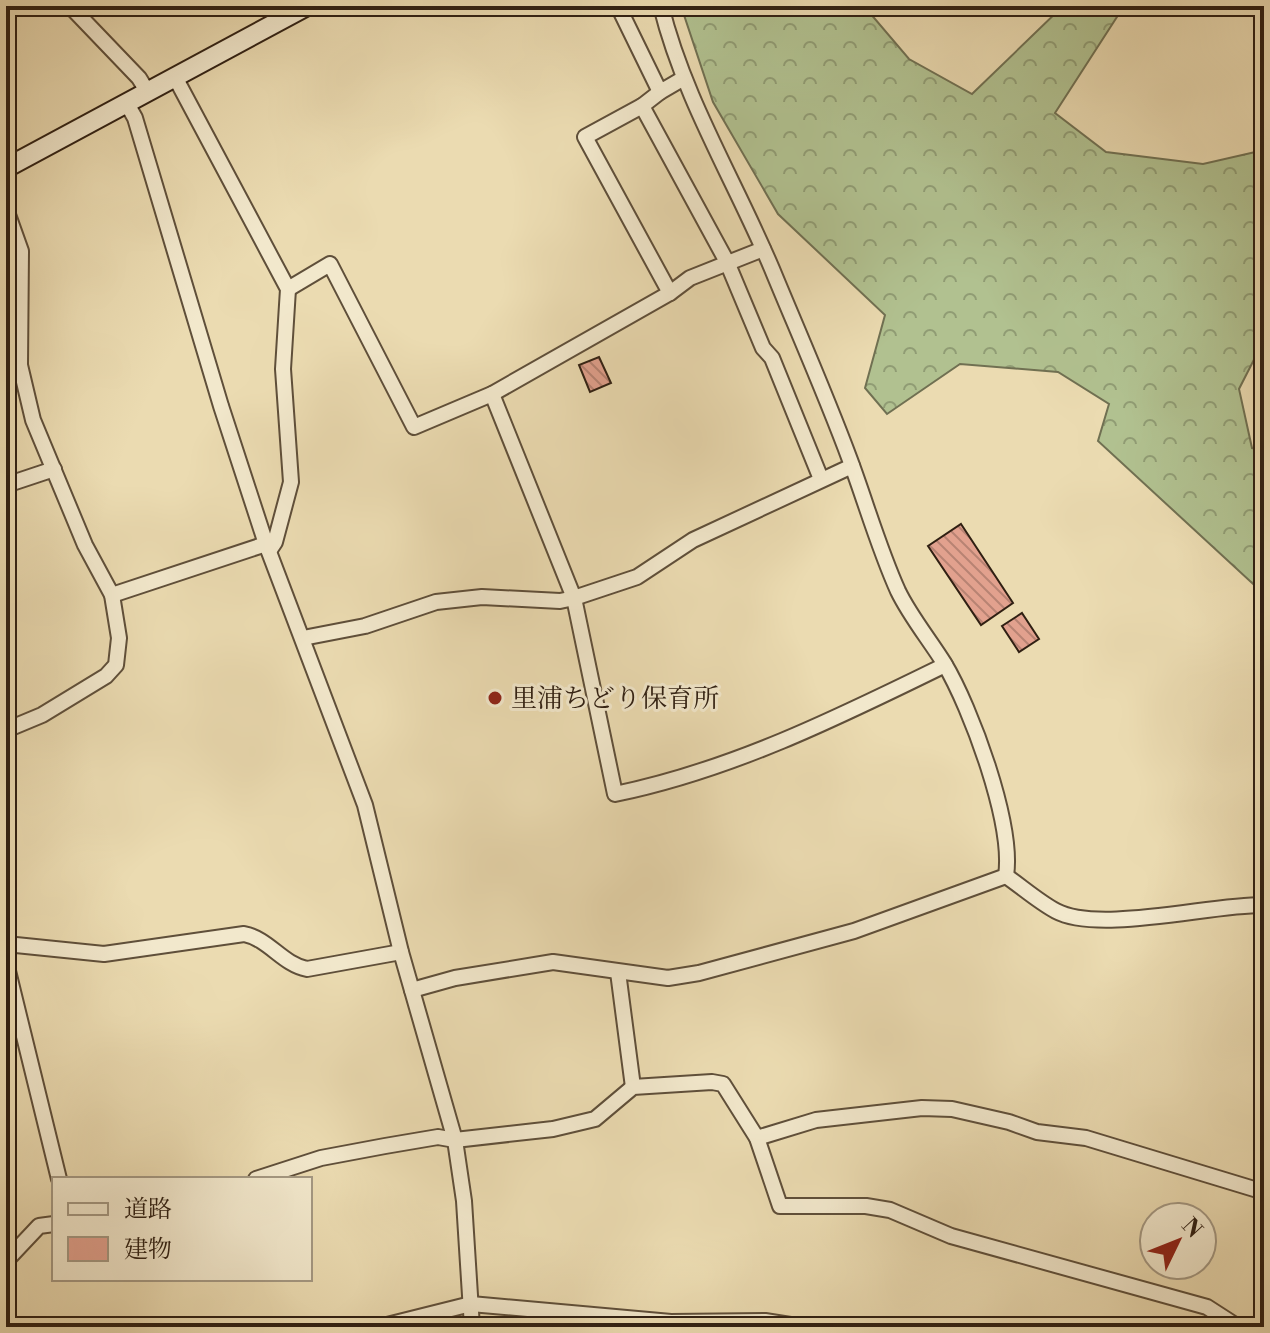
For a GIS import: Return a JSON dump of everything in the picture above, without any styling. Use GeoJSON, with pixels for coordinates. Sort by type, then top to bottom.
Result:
{"type":"FeatureCollection","features":[{"type":"Feature","properties":{"kind":"street"},"geometry":{"type":"LineString","coordinates":[[70,6],[139,78],[147,91]]}},
{"type":"Feature","properties":{"kind":"street"},"geometry":{"type":"LineString","coordinates":[[6,168],[307,6]]}},
{"type":"Feature","properties":{"kind":"street"},"geometry":{"type":"LineString","coordinates":[[618,6],[660,92]]}},
{"type":"Feature","properties":{"kind":"street"},"geometry":{"type":"LineString","coordinates":[[661,6],[684,78],[720,163],[763,249],[852,466],[899,592],[945,665],[987,765],[1004,830],[1006,876]]}},
{"type":"Feature","properties":{"kind":"street"},"geometry":{"type":"LineString","coordinates":[[112,595],[275,542],[291,482],[283,369],[288,289],[175,77]]}},
{"type":"Feature","properties":{"kind":"street"},"geometry":{"type":"LineString","coordinates":[[670,293],[585,137],[642,106],[684,78]]}},
{"type":"Feature","properties":{"kind":"street"},"geometry":{"type":"LineString","coordinates":[[126,102],[135,118],[221,406],[267,547],[365,805],[401,952],[455,1140],[464,1201],[472,1327]]}},
{"type":"Feature","properties":{"kind":"street"},"geometry":{"type":"LineString","coordinates":[[642,106],[727,262],[763,348],[772,358],[821,479]]}},
{"type":"Feature","properties":{"kind":"street"},"geometry":{"type":"LineString","coordinates":[[6,209],[21,251],[20,365],[33,420],[85,545],[112,595],[119,638],[116,665],[106,676],[42,715],[6,730]]}},
{"type":"Feature","properties":{"kind":"street"},"geometry":{"type":"LineString","coordinates":[[288,289],[330,264],[414,427],[492,394],[670,293],[690,278],[763,249]]}},
{"type":"Feature","properties":{"kind":"street"},"geometry":{"type":"LineString","coordinates":[[492,394],[574,598],[615,794],[736,759],[821,726],[945,665]]}},
{"type":"Feature","properties":{"kind":"street"},"geometry":{"type":"LineString","coordinates":[[303,638],[365,626],[436,602],[482,597],[560,601],[574,598],[637,577],[693,540],[852,466]]}},
{"type":"Feature","properties":{"kind":"street"},"geometry":{"type":"LineString","coordinates":[[6,485],[54,469]]}},
{"type":"Feature","properties":{"kind":"street"},"geometry":{"type":"LineString","coordinates":[[1006,876],[1057,912],[1079,918],[1170,916],[1235,904],[1264,905]]}},
{"type":"Feature","properties":{"kind":"street"},"geometry":{"type":"LineString","coordinates":[[412,990],[455,978],[553,962],[668,978],[718,969],[854,931],[1006,876]]}},
{"type":"Feature","properties":{"kind":"street"},"geometry":{"type":"LineString","coordinates":[[59,1177],[8,971],[6,945],[104,954],[244,934],[256,936],[295,967],[307,969],[401,952]]}},
{"type":"Feature","properties":{"kind":"street"},"geometry":{"type":"LineString","coordinates":[[618,972],[633,1087]]}},
{"type":"Feature","properties":{"kind":"street"},"geometry":{"type":"LineString","coordinates":[[262,1177],[321,1158],[438,1137],[455,1140],[521,1135],[595,1119],[633,1087],[723,1084],[757,1138],[780,1206],[866,1206],[890,1210],[951,1236],[1207,1307],[1238,1327]]}},
{"type":"Feature","properties":{"kind":"street"},"geometry":{"type":"LineString","coordinates":[[757,1138],[816,1120],[922,1108],[952,1109],[1037,1132],[1086,1138],[1264,1192]]}},
{"type":"Feature","properties":{"kind":"street"},"geometry":{"type":"LineString","coordinates":[[6,1261],[39,1226],[52,1224]]}},
{"type":"Feature","properties":{"kind":"street"},"geometry":{"type":"LineString","coordinates":[[379,1327],[471,1304],[671,1322],[765,1321],[803,1327]]}},
{"type":"Feature","properties":{"kind":"green space"},"geometry":{"type":"Polygon","coordinates":[[[681,6],[864,6],[909,59],[972,94],[1063,6],[1124,6],[1055,113],[1106,152],[1203,164],[1264,150],[1264,340],[1239,389],[1252,448],[1264,450],[1264,594],[1098,441],[1109,404],[1058,372],[960,364],[887,414],[865,388],[885,315],[778,214],[713,102],[681,6]]]}},
{"type":"Feature","properties":{"kind":"building"},"geometry":{"type":"Polygon","coordinates":[[[599,357],[611,383],[590,392],[579,365],[599,357]]]}},
{"type":"Feature","properties":{"kind":"building"},"geometry":{"type":"Polygon","coordinates":[[[961,524],[1013,603],[981,625],[928,546],[961,524]]]}},
{"type":"Feature","properties":{"kind":"building"},"geometry":{"type":"Polygon","coordinates":[[[1022,613],[1039,639],[1019,652],[1002,626],[1022,613]]]}},
{"type":"Feature","properties":{"kind":"place","name":"里浦ちどり保育所"},"geometry":{"type":"Point","coordinates":[495,698]}}]}
